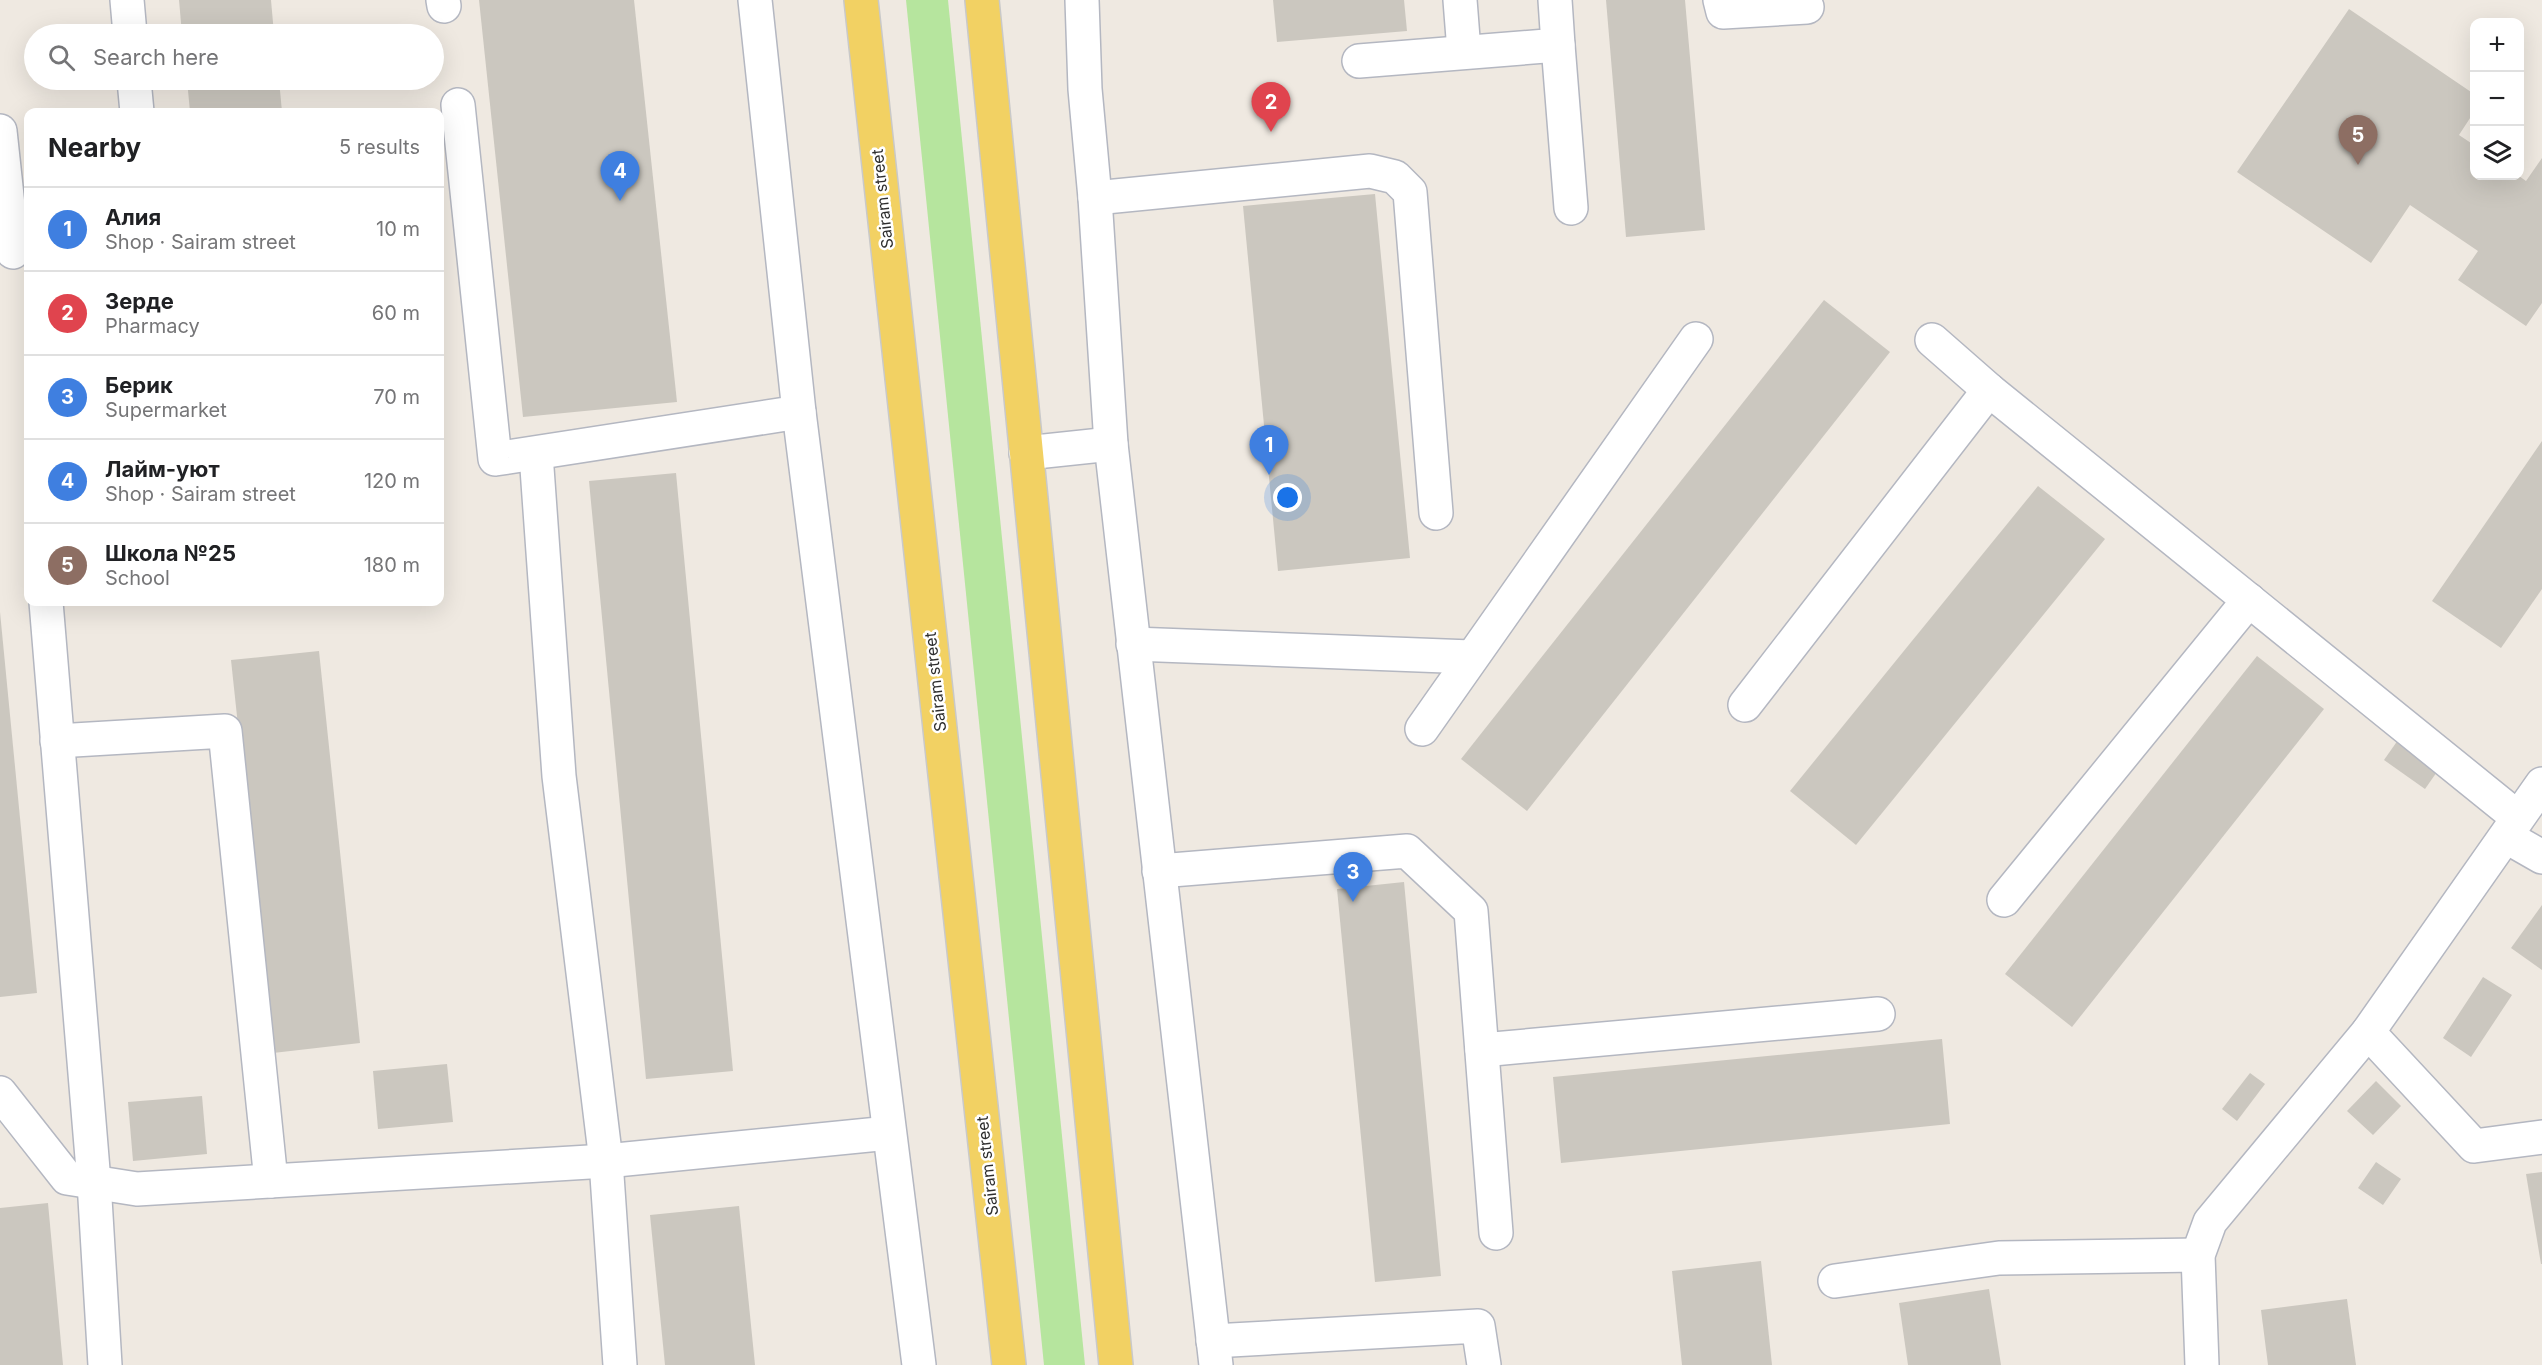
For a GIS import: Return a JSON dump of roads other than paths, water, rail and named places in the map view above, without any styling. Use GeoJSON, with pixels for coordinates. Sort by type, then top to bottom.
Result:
{"type":"FeatureCollection","features":[{"type":"Feature","properties":{"kind":"main road","name":"Sairam street"},"geometry":{"type":"LineString","coordinates":[[861,0],[1009,1365]]}},
{"type":"Feature","properties":{"kind":"main road"},"geometry":{"type":"LineString","coordinates":[[982,0],[1116,1365]]}},
{"type":"Feature","properties":{"kind":"street"},"geometry":{"type":"LineString","coordinates":[[127,0],[129,24]]}},
{"type":"Feature","properties":{"kind":"street"},"geometry":{"type":"LineString","coordinates":[[755,0],[799,412],[918,1365]]}},
{"type":"Feature","properties":{"kind":"street"},"geometry":{"type":"LineString","coordinates":[[1082,0],[1085,89],[1095,198],[1111,444],[1214,1353],[1478,1326],[1484,1365]]}},
{"type":"Feature","properties":{"kind":"street"},"geometry":{"type":"LineString","coordinates":[[1460,0],[1464,51]]}},
{"type":"Feature","properties":{"kind":"street"},"geometry":{"type":"LineString","coordinates":[[1555,0],[1571,208]]}},
{"type":"Feature","properties":{"kind":"street"},"geometry":{"type":"LineString","coordinates":[[1720,0],[1723,12],[1807,7]]}},
{"type":"Feature","properties":{"kind":"street"},"geometry":{"type":"LineString","coordinates":[[1359,61],[1558,45]]}},
{"type":"Feature","properties":{"kind":"street"},"geometry":{"type":"LineString","coordinates":[[135,90],[137,108]]}},
{"type":"Feature","properties":{"kind":"street"},"geometry":{"type":"LineString","coordinates":[[458,105],[495,459],[799,412]]}},
{"type":"Feature","properties":{"kind":"street"},"geometry":{"type":"LineString","coordinates":[[10,148],[13,252]]}},
{"type":"Feature","properties":{"kind":"street"},"geometry":{"type":"LineString","coordinates":[[1095,198],[1370,171],[1395,177],[1410,192],[1436,513]]}},
{"type":"Feature","properties":{"kind":"street"},"geometry":{"type":"LineString","coordinates":[[1422,729],[1696,339]]}},
{"type":"Feature","properties":{"kind":"street"},"geometry":{"type":"LineString","coordinates":[[1932,340],[1989,390],[2249,600],[2512,827],[2542,857]]}},
{"type":"Feature","properties":{"kind":"street"},"geometry":{"type":"LineString","coordinates":[[1745,705],[1989,390]]}},
{"type":"Feature","properties":{"kind":"street"},"geometry":{"type":"LineString","coordinates":[[1026,453],[1111,444]]}},
{"type":"Feature","properties":{"kind":"street"},"geometry":{"type":"LineString","coordinates":[[536,454],[559,776],[606,1161],[620,1365]]}},
{"type":"Feature","properties":{"kind":"street"},"geometry":{"type":"LineString","coordinates":[[2004,900],[2249,600]]}},
{"type":"Feature","properties":{"kind":"street"},"geometry":{"type":"LineString","coordinates":[[46,606],[94,1182],[105,1365]]}},
{"type":"Feature","properties":{"kind":"street"},"geometry":{"type":"LineString","coordinates":[[1133,645],[1471,657]]}},
{"type":"Feature","properties":{"kind":"street"},"geometry":{"type":"LineString","coordinates":[[57,741],[225,730],[271,1181]]}},
{"type":"Feature","properties":{"kind":"street"},"geometry":{"type":"LineString","coordinates":[[2202,1365],[2198,1255],[2210,1222],[2368,1032],[2542,784]]}},
{"type":"Feature","properties":{"kind":"street"},"geometry":{"type":"LineString","coordinates":[[1159,871],[1407,851],[1471,911],[1496,1233]]}},
{"type":"Feature","properties":{"kind":"street"},"geometry":{"type":"LineString","coordinates":[[1482,1050],[1878,1014]]}},
{"type":"Feature","properties":{"kind":"street"},"geometry":{"type":"LineString","coordinates":[[2368,1032],[2474,1146],[2542,1137]]}},
{"type":"Feature","properties":{"kind":"street"},"geometry":{"type":"LineString","coordinates":[[0,1093],[67,1178],[137,1189],[606,1161],[889,1133]]}},
{"type":"Feature","properties":{"kind":"street"},"geometry":{"type":"LineString","coordinates":[[1835,1281],[1999,1258],[2198,1255]]}},
{"type":"Feature","properties":{"kind":"place","name":"Зерде"},"geometry":{"type":"Point","coordinates":[1271,132]}},
{"type":"Feature","properties":{"kind":"place","name":"Школа №25"},"geometry":{"type":"Point","coordinates":[2358,165]}},
{"type":"Feature","properties":{"kind":"place","name":"Лайм-уют"},"geometry":{"type":"Point","coordinates":[620,201]}},
{"type":"Feature","properties":{"kind":"place","name":"Алия"},"geometry":{"type":"Point","coordinates":[1269,475]}},
{"type":"Feature","properties":{"kind":"place","name":"Берик"},"geometry":{"type":"Point","coordinates":[1353,902]}}]}
